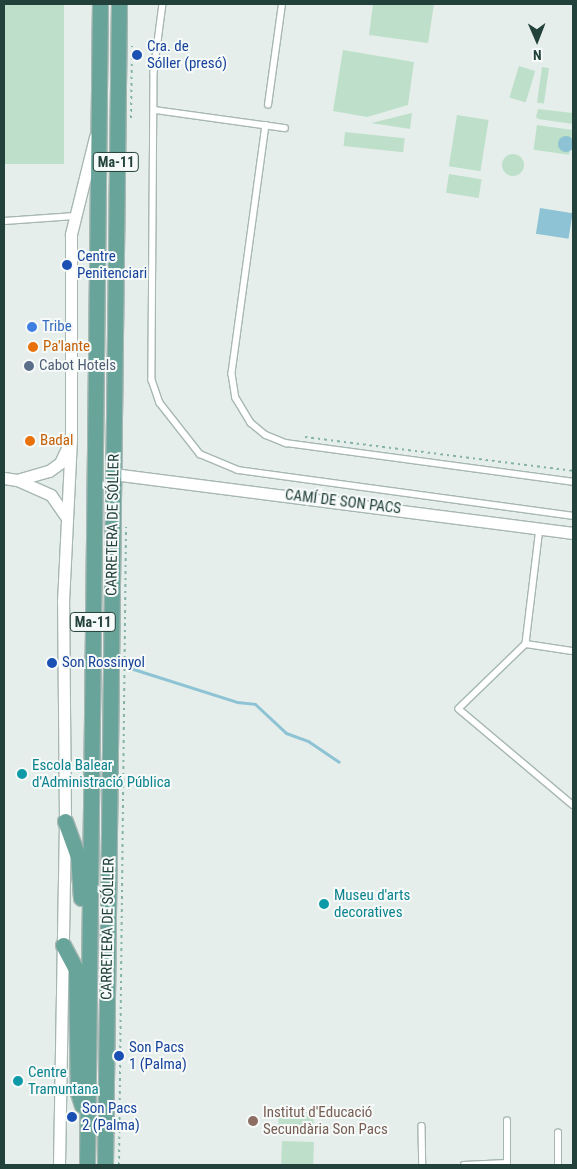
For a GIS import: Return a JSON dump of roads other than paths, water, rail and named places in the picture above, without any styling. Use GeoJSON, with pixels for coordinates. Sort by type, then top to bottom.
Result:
{"type":"FeatureCollection","features":[{"type":"Feature","properties":{"kind":"main road","name":"CARRETERA DE SÓLLER"},"geometry":{"type":"LineString","coordinates":[[87,1165],[100,4]]}},
{"type":"Feature","properties":{"kind":"main road","name":"CARRETERA DE SÓLLER"},"geometry":{"type":"LineString","coordinates":[[105,1165],[118,4]]}},
{"type":"Feature","properties":{"kind":"main road"},"geometry":{"type":"LineString","coordinates":[[65,821],[78,856],[82,942],[89,963]]}},
{"type":"Feature","properties":{"kind":"main road"},"geometry":{"type":"LineString","coordinates":[[62,946],[76,969],[78,1093],[88,1118]]}},
{"type":"Feature","properties":{"kind":"street"},"geometry":{"type":"LineString","coordinates":[[59,1165],[65,821],[63,602],[71,437],[71,234],[98,126]]}},
{"type":"Feature","properties":{"kind":"street"},"geometry":{"type":"LineString","coordinates":[[17,480],[49,471],[60,463],[71,437]]}},
{"type":"Feature","properties":{"kind":"street","name":"CAMÍ DE SON PACS"},"geometry":{"type":"LineString","coordinates":[[113,474],[573,533]]}},
{"type":"Feature","properties":{"kind":"street"},"geometry":{"type":"LineString","coordinates":[[4,478],[17,480],[51,495],[67,518]]}},
{"type":"Feature","properties":{"kind":"lane"},"geometry":{"type":"LineString","coordinates":[[163,4],[155,50],[152,380],[160,403],[200,454],[238,470],[573,516]]}},
{"type":"Feature","properties":{"kind":"lane"},"geometry":{"type":"LineString","coordinates":[[268,105],[282,4]]}},
{"type":"Feature","properties":{"kind":"lane"},"geometry":{"type":"LineString","coordinates":[[155,110],[286,128]]}},
{"type":"Feature","properties":{"kind":"lane"},"geometry":{"type":"LineString","coordinates":[[266,125],[232,374],[236,398],[251,423],[266,435],[286,443],[573,482]]}},
{"type":"Feature","properties":{"kind":"lane"},"geometry":{"type":"LineString","coordinates":[[4,221],[75,216]]}},
{"type":"Feature","properties":{"kind":"lane"},"geometry":{"type":"LineString","coordinates":[[540,528],[526,644],[459,709],[573,805]]}},
{"type":"Feature","properties":{"kind":"lane"},"geometry":{"type":"LineString","coordinates":[[526,644],[573,651]]}},
{"type":"Feature","properties":{"kind":"lane"},"geometry":{"type":"LineString","coordinates":[[464,1165],[507,1163],[507,1121]]}},
{"type":"Feature","properties":{"kind":"lane"},"geometry":{"type":"LineString","coordinates":[[422,1126],[423,1165]]}},
{"type":"Feature","properties":{"kind":"lane"},"geometry":{"type":"LineString","coordinates":[[558,1133],[558,1165]]}},
{"type":"Feature","properties":{"kind":"water"},"geometry":{"type":"Polygon","coordinates":[[[566,136],[574,144],[566,152],[558,144],[566,136]]]}},
{"type":"Feature","properties":{"kind":"water"},"geometry":{"type":"Polygon","coordinates":[[[540,208],[573,213],[569,239],[536,234],[540,208]]]}},
{"type":"Feature","properties":{"kind":"waterway"},"geometry":{"type":"LineString","coordinates":[[130,668],[237,702],[255,704],[286,733],[308,741],[339,762]]}},
{"type":"Feature","properties":{"kind":"place","name":"Cra. de Sóller (presó)"},"geometry":{"type":"Point","coordinates":[137,55]}},
{"type":"Feature","properties":{"kind":"place","name":"Centre Penitenciari"},"geometry":{"type":"Point","coordinates":[67,265]}},
{"type":"Feature","properties":{"kind":"place","name":"Tribe"},"geometry":{"type":"Point","coordinates":[32,327]}},
{"type":"Feature","properties":{"kind":"place","name":"Pa'lante"},"geometry":{"type":"Point","coordinates":[33,347]}},
{"type":"Feature","properties":{"kind":"place","name":"Cabot Hotels"},"geometry":{"type":"Point","coordinates":[29,366]}},
{"type":"Feature","properties":{"kind":"place","name":"Badal"},"geometry":{"type":"Point","coordinates":[30,441]}},
{"type":"Feature","properties":{"kind":"place","name":"Son Rossinyol"},"geometry":{"type":"Point","coordinates":[52,663]}},
{"type":"Feature","properties":{"kind":"place","name":"Escola Balear d'Administració Pública"},"geometry":{"type":"Point","coordinates":[22,774]}},
{"type":"Feature","properties":{"kind":"place","name":"Museu d'arts decoratives"},"geometry":{"type":"Point","coordinates":[324,904]}},
{"type":"Feature","properties":{"kind":"place","name":"Son Pacs 1 (Palma)"},"geometry":{"type":"Point","coordinates":[119,1056]}},
{"type":"Feature","properties":{"kind":"place","name":"Centre Tramuntana"},"geometry":{"type":"Point","coordinates":[18,1081]}},
{"type":"Feature","properties":{"kind":"place","name":"Son Pacs 2 (Palma)"},"geometry":{"type":"Point","coordinates":[72,1117]}},
{"type":"Feature","properties":{"kind":"place","name":"Institut d'Educació Secundària Son Pacs"},"geometry":{"type":"Point","coordinates":[253,1121]}}]}
